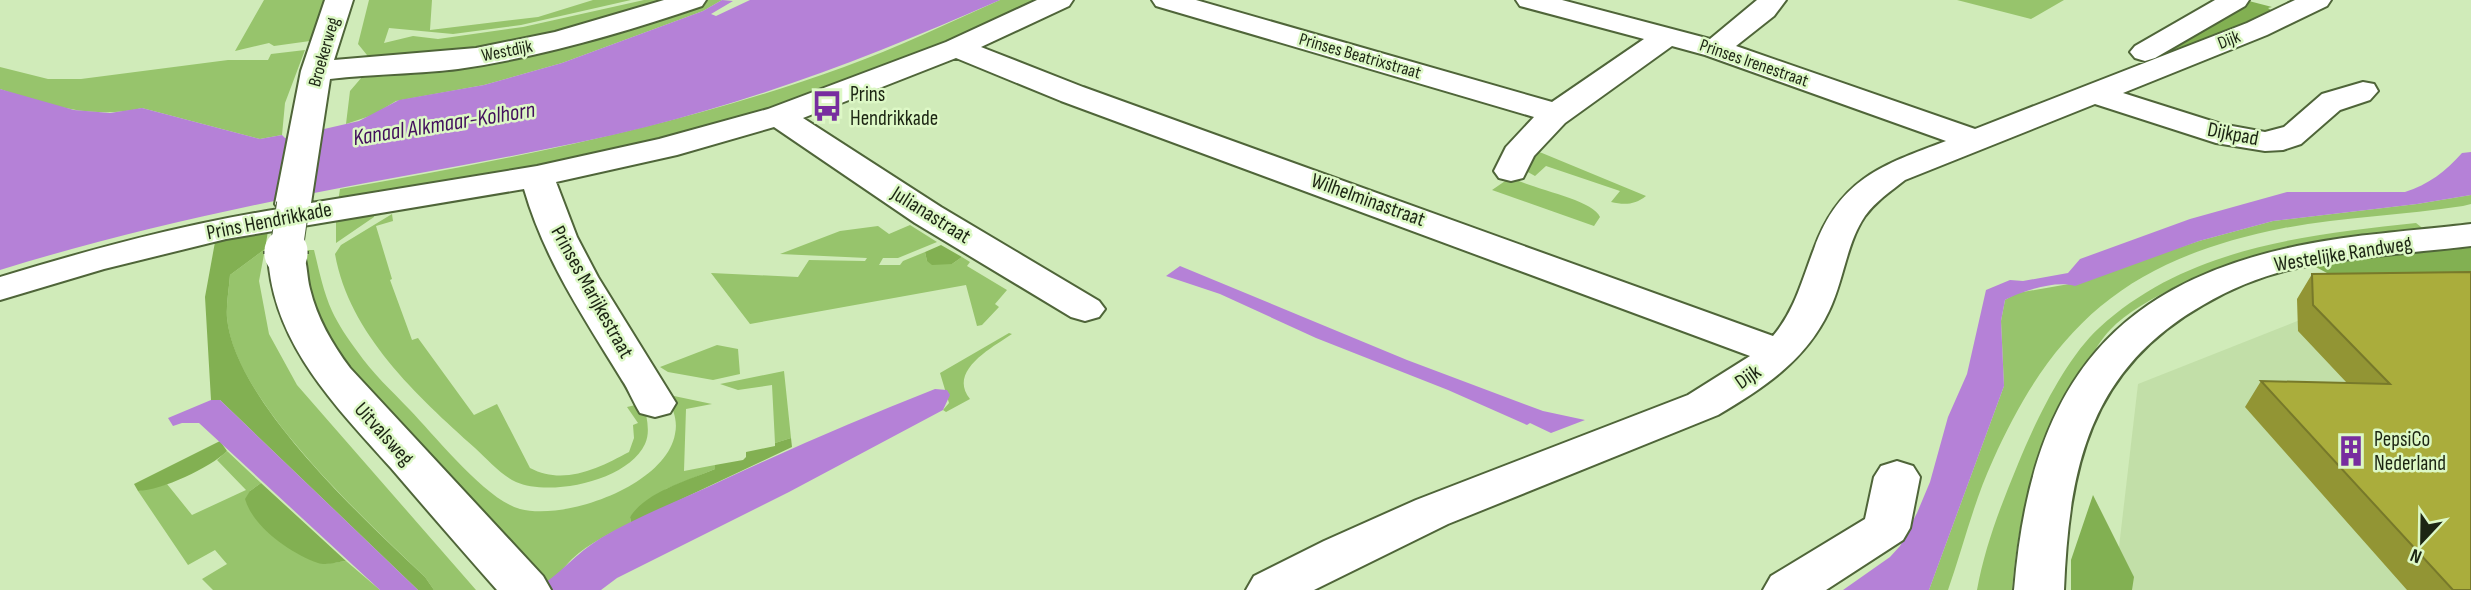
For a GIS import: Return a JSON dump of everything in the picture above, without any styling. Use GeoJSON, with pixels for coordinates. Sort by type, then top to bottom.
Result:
{"type":"FeatureCollection","features":[{"type":"Feature","properties":{"kind":"street","name":"Broekerweg"},"geometry":{"type":"LineString","coordinates":[[293,204],[316,71],[339,0]]}},
{"type":"Feature","properties":{"kind":"street","name":"Westdijk"},"geometry":{"type":"LineString","coordinates":[[316,71],[441,62],[502,52],[593,32],[692,0]]}},
{"type":"Feature","properties":{"kind":"street","name":"Prins Hendrikkade"},"geometry":{"type":"LineString","coordinates":[[0,289],[91,261],[226,228],[537,176],[665,148],[779,116],[956,48],[1059,0]]}},
{"type":"Feature","properties":{"kind":"street","name":"Prinses Beatrixstraat"},"geometry":{"type":"LineString","coordinates":[[1166,0],[1555,113]]}},
{"type":"Feature","properties":{"kind":"street","name":"Prinses Irenestraat"},"geometry":{"type":"LineString","coordinates":[[1530,0],[1715,49],[1975,140]]}},
{"type":"Feature","properties":{"kind":"street"},"geometry":{"type":"LineString","coordinates":[[1715,49],[1764,10],[1772,0]]}},
{"type":"Feature","properties":{"kind":"street","name":"Dijk"},"geometry":{"type":"LineString","coordinates":[[2139,74],[2138,56],[2235,0]]}},
{"type":"Feature","properties":{"kind":"street","name":"Dijk"},"geometry":{"type":"LineString","coordinates":[[1271,590],[1432,512],[1703,405],[1745,381],[1780,353],[1797,333],[1814,299],[1841,223],[1857,201],[1893,173],[2092,92],[2257,29],[2317,0]]}},
{"type":"Feature","properties":{"kind":"street"},"geometry":{"type":"LineString","coordinates":[[1511,171],[1513,159],[1555,113],[1668,36]]}},
{"type":"Feature","properties":{"kind":"street","name":"Wilhelminastraat"},"geometry":{"type":"LineString","coordinates":[[956,48],[1072,94],[1780,353]]}},
{"type":"Feature","properties":{"kind":"street","name":"Dijkpad"},"geometry":{"type":"LineString","coordinates":[[2092,92],[2156,117],[2229,135],[2274,141],[2288,138],[2332,102],[2358,96],[2363,91]]}},
{"type":"Feature","properties":{"kind":"street","name":"Julianastraat"},"geometry":{"type":"LineString","coordinates":[[779,116],[928,215],[1085,309]]}},
{"type":"Feature","properties":{"kind":"street","name":"Prinses Marijkestraat"},"geometry":{"type":"LineString","coordinates":[[537,176],[546,207],[594,304],[648,384],[655,402]]}},
{"type":"Feature","properties":{"kind":"street","name":"Uitvalsweg"},"geometry":{"type":"LineString","coordinates":[[293,204],[286,254],[288,289],[322,360],[368,417],[522,587]]}},
{"type":"Feature","properties":{"kind":"street","name":"Westelijke Randweg"},"geometry":{"type":"LineString","coordinates":[[2039,590],[2040,556],[2051,488],[2082,399],[2120,348],[2152,319],[2191,295],[2228,278],[2297,257],[2471,235]]}},
{"type":"Feature","properties":{"kind":"street"},"geometry":{"type":"LineString","coordinates":[[1788,590],[1886,528],[1897,477]]}},
{"type":"Feature","properties":{"kind":"shaded area"},"geometry":{"type":"Polygon","coordinates":[[[264,0],[327,0],[310,41],[274,46],[269,43],[235,51],[264,0]]]}},
{"type":"Feature","properties":{"kind":"shaded area"},"geometry":{"type":"Polygon","coordinates":[[[369,0],[432,0],[430,30],[538,17],[593,0],[631,0],[521,25],[453,34],[389,28],[384,43],[413,36],[438,39],[523,27],[644,0],[686,0],[477,54],[371,60],[358,44],[369,0]]]}},
{"type":"Feature","properties":{"kind":"shaded area"},"geometry":{"type":"Polygon","coordinates":[[[704,0],[722,0],[703,11],[562,63],[484,85],[396,101],[373,115],[346,124],[350,91],[368,70],[440,65],[704,0]]]}},
{"type":"Feature","properties":{"kind":"shaded area"},"geometry":{"type":"Polygon","coordinates":[[[1000,0],[1044,0],[934,49],[821,93],[706,130],[558,165],[338,202],[340,189],[532,153],[721,107],[844,67],[1000,0]]]}},
{"type":"Feature","properties":{"kind":"shaded area"},"geometry":{"type":"Polygon","coordinates":[[[1957,0],[2064,0],[2031,19],[1957,0]]]}},
{"type":"Feature","properties":{"kind":"shaded area"},"geometry":{"type":"Polygon","coordinates":[[[305,50],[285,103],[282,135],[260,139],[142,108],[106,112],[70,109],[0,89],[0,67],[48,79],[81,79],[228,60],[268,60],[271,54],[305,50]]]}},
{"type":"Feature","properties":{"kind":"shaded area"},"geometry":{"type":"Polygon","coordinates":[[[1533,150],[1646,196],[1634,203],[1616,203],[1611,202],[1620,191],[1546,166],[1535,176],[1526,171],[1533,150]]]}},
{"type":"Feature","properties":{"kind":"shaded area"},"geometry":{"type":"Polygon","coordinates":[[[1511,177],[1586,205],[1600,217],[1594,226],[1492,190],[1511,177]]]}},
{"type":"Feature","properties":{"kind":"shaded area"},"geometry":{"type":"Polygon","coordinates":[[[2471,195],[2471,204],[2463,206],[2306,224],[2231,241],[2184,257],[2142,277],[2106,302],[2073,333],[2044,368],[2017,411],[1986,476],[1948,590],[1929,590],[2004,386],[2001,321],[2005,300],[2017,293],[2069,284],[2199,241],[2273,221],[2471,195]]]}},
{"type":"Feature","properties":{"kind":"shaded area"},"geometry":{"type":"Polygon","coordinates":[[[374,213],[374,217],[336,243],[336,219],[374,213]]]}},
{"type":"Feature","properties":{"kind":"shaded area"},"geometry":{"type":"Polygon","coordinates":[[[392,214],[393,221],[376,226],[392,279],[390,280],[412,340],[418,338],[474,415],[497,404],[530,468],[543,473],[568,475],[593,469],[629,452],[634,438],[633,425],[638,423],[627,407],[644,403],[648,434],[636,457],[622,468],[587,482],[548,488],[531,486],[510,479],[431,407],[388,362],[370,337],[343,283],[335,254],[341,245],[392,214]]]}},
{"type":"Feature","properties":{"kind":"shaded area"},"geometry":{"type":"Polygon","coordinates":[[[2416,223],[2425,230],[2343,240],[2244,260],[2181,284],[2124,318],[2105,336],[2073,382],[2045,438],[2020,527],[2012,590],[1977,590],[1994,526],[2033,429],[2063,373],[2099,328],[2133,301],[2169,280],[2208,263],[2289,240],[2416,223]]]}},
{"type":"Feature","properties":{"kind":"shaded area"},"geometry":{"type":"Polygon","coordinates":[[[910,225],[937,242],[898,258],[883,258],[879,265],[900,265],[903,261],[925,252],[927,261],[952,264],[962,257],[970,262],[967,266],[1007,290],[995,304],[999,307],[982,325],[977,326],[966,285],[750,324],[711,273],[798,277],[809,260],[865,261],[867,258],[780,254],[840,231],[878,226],[889,234],[910,225]]]}},
{"type":"Feature","properties":{"kind":"shaded area"},"geometry":{"type":"Polygon","coordinates":[[[265,249],[259,281],[269,334],[297,385],[476,590],[434,590],[425,577],[338,492],[307,457],[277,421],[253,385],[235,351],[227,318],[227,302],[230,275],[265,249]]]}},
{"type":"Feature","properties":{"kind":"shaded area"},"geometry":{"type":"Polygon","coordinates":[[[304,250],[314,250],[332,311],[363,359],[477,481],[507,503],[520,509],[562,510],[611,495],[634,483],[653,469],[668,452],[676,424],[668,398],[674,396],[712,404],[686,409],[684,471],[715,465],[715,469],[666,489],[630,517],[631,523],[586,548],[547,582],[386,412],[331,343],[316,316],[307,285],[304,250]]]}},
{"type":"Feature","properties":{"kind":"shaded area"},"geometry":{"type":"Polygon","coordinates":[[[2444,263],[2471,590],[2114,590],[2138,384],[2444,263]]]}},
{"type":"Feature","properties":{"kind":"shaded area"},"geometry":{"type":"Polygon","coordinates":[[[1009,333],[1012,334],[984,353],[968,370],[964,389],[970,399],[946,412],[943,410],[949,403],[940,373],[1009,333]]]}},
{"type":"Feature","properties":{"kind":"shaded area"},"geometry":{"type":"Polygon","coordinates":[[[717,345],[738,349],[740,374],[713,380],[668,372],[660,367],[717,345]]]}},
{"type":"Feature","properties":{"kind":"shaded area"},"geometry":{"type":"Polygon","coordinates":[[[784,371],[791,438],[775,443],[772,385],[738,390],[720,384],[784,371]]]}},
{"type":"Feature","properties":{"kind":"shaded area"},"geometry":{"type":"Polygon","coordinates":[[[227,451],[261,483],[250,491],[325,564],[346,561],[380,590],[213,590],[202,579],[227,564],[215,550],[188,565],[138,491],[167,484],[192,515],[246,490],[217,460],[227,451]]]}},
{"type":"Feature","properties":{"kind":"green space"},"geometry":{"type":"Polygon","coordinates":[[[2245,0],[2272,7],[2265,13],[2268,15],[2155,60],[2151,59],[2189,33],[2202,32],[2234,13],[2232,7],[2245,0]]]}},
{"type":"Feature","properties":{"kind":"green space"},"geometry":{"type":"Polygon","coordinates":[[[268,231],[265,249],[230,275],[227,318],[235,351],[253,386],[306,458],[425,577],[434,590],[418,590],[220,400],[211,400],[205,297],[215,242],[268,231]]]}},
{"type":"Feature","properties":{"kind":"green space"},"geometry":{"type":"Polygon","coordinates":[[[2471,244],[2471,274],[2327,273],[2314,266],[2471,244]]]}},
{"type":"Feature","properties":{"kind":"green space"},"geometry":{"type":"Polygon","coordinates":[[[941,245],[962,257],[952,264],[932,265],[927,261],[925,252],[941,245]]]}},
{"type":"Feature","properties":{"kind":"green space"},"geometry":{"type":"Polygon","coordinates":[[[791,438],[792,447],[631,523],[630,517],[637,508],[657,494],[715,469],[715,465],[743,460],[746,452],[775,446],[775,443],[791,438]]]}},
{"type":"Feature","properties":{"kind":"green space"},"geometry":{"type":"Polygon","coordinates":[[[220,441],[227,451],[198,471],[148,490],[138,491],[134,484],[220,441]]]}},
{"type":"Feature","properties":{"kind":"green space"},"geometry":{"type":"Polygon","coordinates":[[[261,483],[346,561],[318,563],[296,553],[264,529],[245,499],[250,491],[261,483]]]}},
{"type":"Feature","properties":{"kind":"green space"},"geometry":{"type":"Polygon","coordinates":[[[2093,495],[2134,577],[2132,590],[2071,590],[2071,560],[2093,495]]]}},
{"type":"Feature","properties":{"kind":"water","name":"Kanaal Alkmaar-Kolhorn"},"geometry":{"type":"Polygon","coordinates":[[[722,0],[733,1],[711,14],[716,16],[750,0],[1000,0],[826,71],[738,101],[646,127],[563,146],[195,218],[78,247],[0,270],[0,89],[74,110],[110,113],[142,108],[260,139],[282,135],[285,138],[359,121],[399,100],[484,85],[562,63],[703,11],[722,0]]]}},
{"type":"Feature","properties":{"kind":"water"},"geometry":{"type":"Polygon","coordinates":[[[2471,152],[2471,195],[2273,221],[2199,241],[2075,286],[2049,285],[2005,300],[2001,321],[2004,386],[1929,590],[1843,590],[1890,557],[1900,546],[1917,513],[1930,482],[1948,417],[1967,374],[1986,290],[2010,280],[2023,281],[2068,273],[2080,259],[2190,219],[2287,192],[2405,192],[2436,177],[2462,153],[2471,152]]]}},
{"type":"Feature","properties":{"kind":"water"},"geometry":{"type":"Polygon","coordinates":[[[1180,266],[1407,360],[1543,411],[1585,420],[1551,433],[1530,423],[1527,425],[1448,390],[1316,338],[1220,294],[1166,276],[1180,266]]]}},
{"type":"Feature","properties":{"kind":"water"},"geometry":{"type":"Polygon","coordinates":[[[935,389],[947,390],[950,395],[943,410],[789,492],[617,578],[601,590],[534,590],[592,544],[627,524],[821,436],[935,389]]]}},
{"type":"Feature","properties":{"kind":"water"},"geometry":{"type":"Polygon","coordinates":[[[211,400],[220,400],[418,590],[380,590],[199,423],[173,426],[168,418],[211,400]]]}},
{"type":"Feature","properties":{"kind":"building","name":"PepsiCo Nederland"},"geometry":{"type":"Polygon","coordinates":[[[2471,272],[2471,590],[2453,590],[2261,381],[2390,384],[2313,305],[2312,274],[2471,272]]]}},
{"type":"Feature","properties":{"kind":"place","name":"Prins Hendrikkade"},"geometry":{"type":"Point","coordinates":[827,106]}},
{"type":"Feature","properties":{"kind":"place","name":"PepsiCo Nederland"},"geometry":{"type":"Point","coordinates":[2351,451]}}]}
